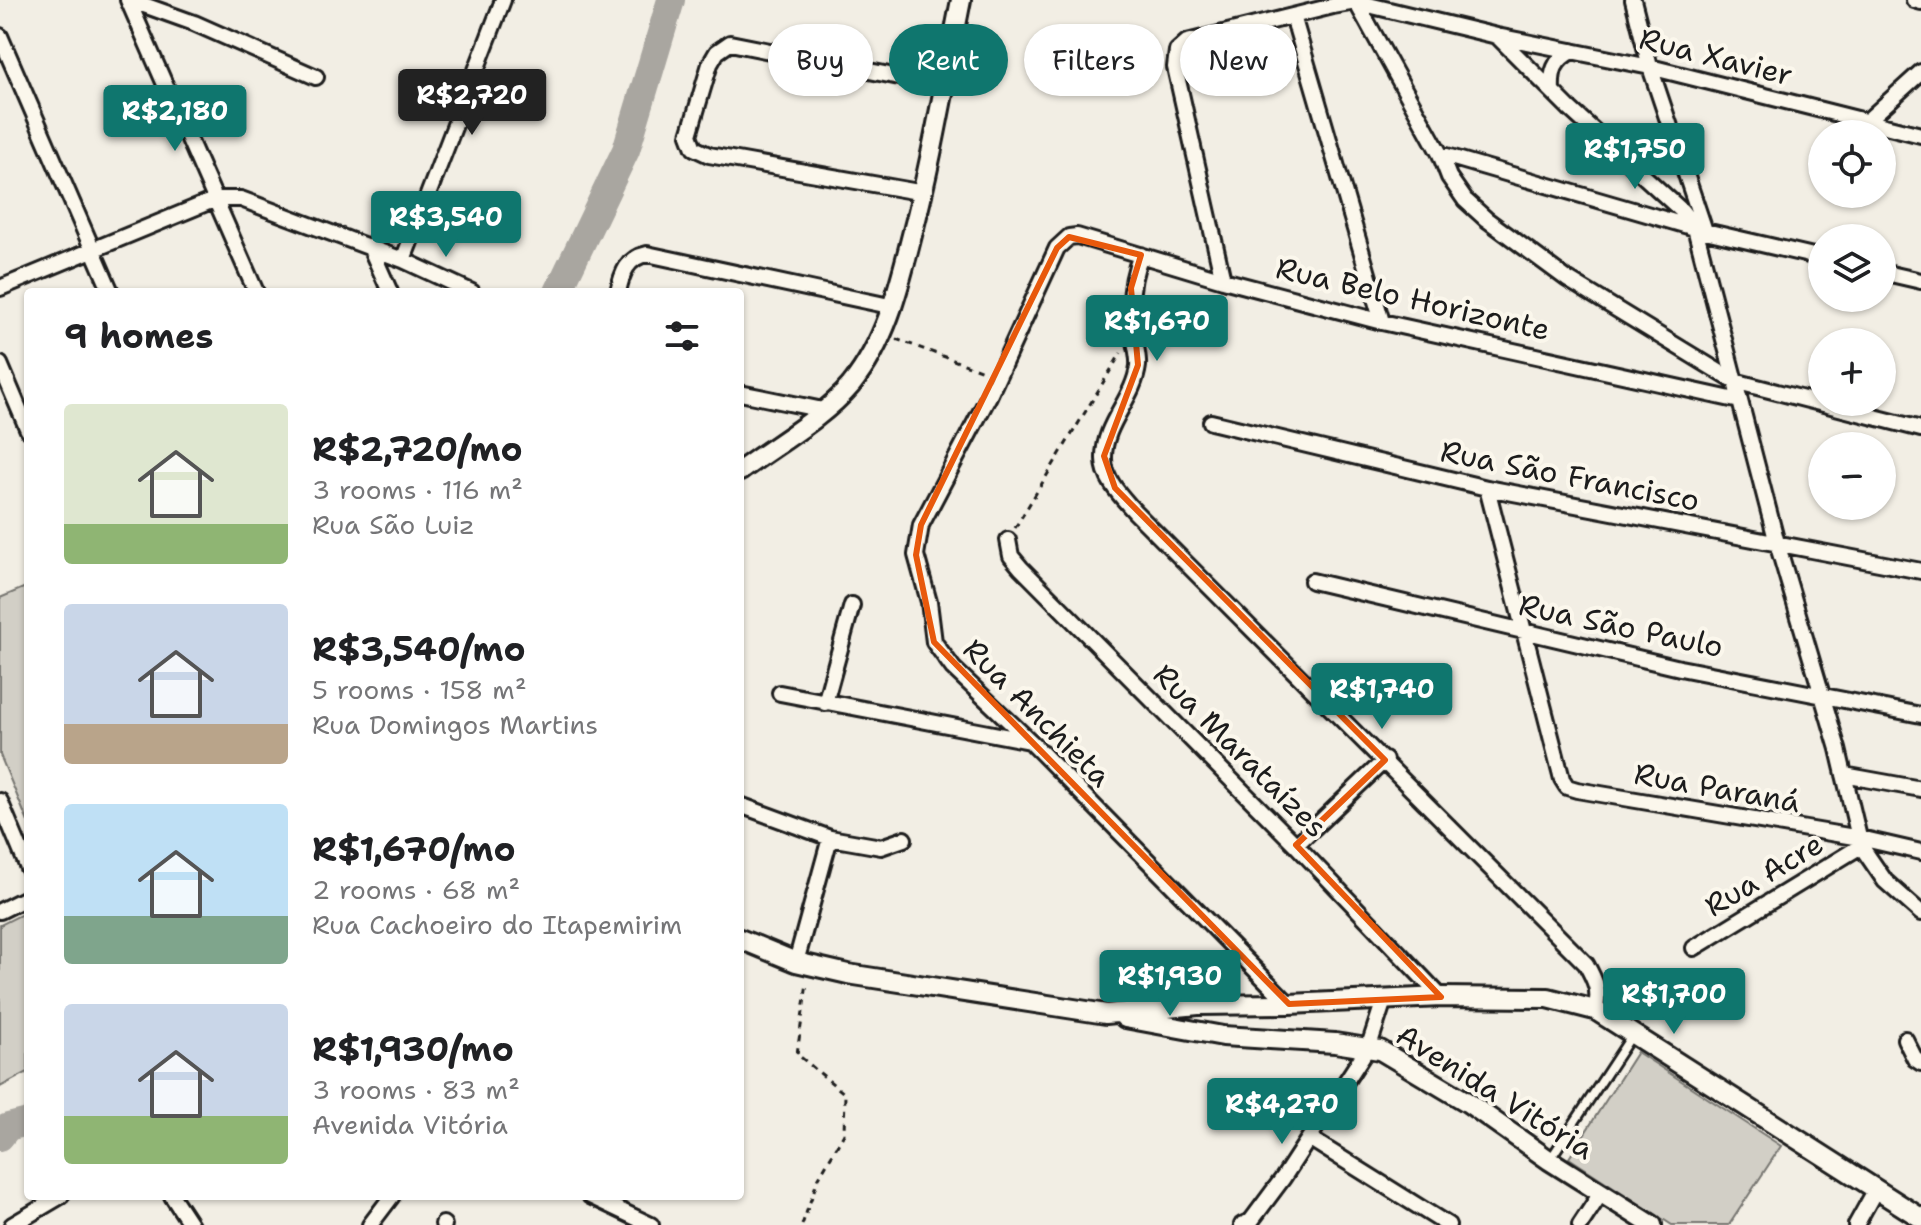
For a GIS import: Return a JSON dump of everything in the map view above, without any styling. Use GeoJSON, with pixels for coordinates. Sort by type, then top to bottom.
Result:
{"type":"FeatureCollection","features":[{"type":"Feature","properties":{"kind":"street"},"geometry":{"type":"LineString","coordinates":[[129,0],[194,23],[316,77]]}},
{"type":"Feature","properties":{"kind":"street"},"geometry":{"type":"LineString","coordinates":[[129,0],[254,288]]}},
{"type":"Feature","properties":{"kind":"street"},"geometry":{"type":"LineString","coordinates":[[403,260],[503,0]]}},
{"type":"Feature","properties":{"kind":"street"},"geometry":{"type":"LineString","coordinates":[[956,24],[961,0]]}},
{"type":"Feature","properties":{"kind":"street"},"geometry":{"type":"LineString","coordinates":[[1633,0],[1650,67],[1700,229],[1734,381],[1777,543],[1823,694],[1860,842],[1885,881],[1921,913]]}},
{"type":"Feature","properties":{"kind":"street"},"geometry":{"type":"LineString","coordinates":[[1914,0],[1921,2]]}},
{"type":"Feature","properties":{"kind":"street"},"geometry":{"type":"LineString","coordinates":[[1355,1],[1440,154],[1449,177],[1465,200],[1486,219],[1567,279],[1734,381],[1921,429]]}},
{"type":"Feature","properties":{"kind":"street","name":"Rua Xavier"},"geometry":{"type":"LineString","coordinates":[[1223,280],[1175,67],[1177,51],[1187,42],[1355,1],[1497,36],[1650,67],[1858,120]]}},
{"type":"Feature","properties":{"kind":"street"},"geometry":{"type":"LineString","coordinates":[[1293,16],[1382,322]]}},
{"type":"Feature","properties":{"kind":"street"},"geometry":{"type":"LineString","coordinates":[[0,36],[109,288]]}},
{"type":"Feature","properties":{"kind":"street"},"geometry":{"type":"LineString","coordinates":[[1497,36],[1570,109],[1700,229]]}},
{"type":"Feature","properties":{"kind":"street"},"geometry":{"type":"LineString","coordinates":[[889,75],[730,43],[717,52],[710,64],[689,135],[694,148],[709,155],[924,193]]}},
{"type":"Feature","properties":{"kind":"street"},"geometry":{"type":"LineString","coordinates":[[1552,91],[1554,66],[1562,56],[1572,51]]}},
{"type":"Feature","properties":{"kind":"street"},"geometry":{"type":"LineString","coordinates":[[1868,120],[1921,72]]}},
{"type":"Feature","properties":{"kind":"street"},"geometry":{"type":"LineString","coordinates":[[744,468],[848,388],[882,334],[894,307],[924,193],[942,96]]}},
{"type":"Feature","properties":{"kind":"street","name":"Rua Xavier"},"geometry":{"type":"LineString","coordinates":[[1896,129],[1921,135]]}},
{"type":"Feature","properties":{"kind":"street"},"geometry":{"type":"LineString","coordinates":[[1440,154],[1700,229],[1808,255]]}},
{"type":"Feature","properties":{"kind":"street"},"geometry":{"type":"LineString","coordinates":[[0,288],[216,199],[241,199],[403,260],[463,288]]}},
{"type":"Feature","properties":{"kind":"street","name":"Rua Belo Horizonte"},"geometry":{"type":"LineString","coordinates":[[1077,236],[1223,280],[1382,322],[1740,401]]}},
{"type":"Feature","properties":{"kind":"street","name":"Rua Anchieta"},"geometry":{"type":"LineString","coordinates":[[1077,236],[1069,237],[1057,248],[997,377],[921,525],[916,555],[929,602],[936,649],[1289,1004]]}},
{"type":"Feature","properties":{"kind":"street"},"geometry":{"type":"LineString","coordinates":[[370,247],[388,288]]}},
{"type":"Feature","properties":{"kind":"street"},"geometry":{"type":"LineString","coordinates":[[619,288],[623,272],[630,262],[637,256],[647,254],[894,307]]}},
{"type":"Feature","properties":{"kind":"street"},"geometry":{"type":"LineString","coordinates":[[1141,255],[1131,288],[1138,365],[1111,427],[1104,456],[1107,473],[1115,488],[1135,512],[1586,964],[1596,980],[1599,999],[1595,1010]]}},
{"type":"Feature","properties":{"kind":"street"},"geometry":{"type":"LineString","coordinates":[[1896,275],[1921,281]]}},
{"type":"Feature","properties":{"kind":"street"},"geometry":{"type":"LineString","coordinates":[[0,364],[24,421]]}},
{"type":"Feature","properties":{"kind":"street"},"geometry":{"type":"LineString","coordinates":[[744,394],[823,410]]}},
{"type":"Feature","properties":{"kind":"street","name":"Rua São Francisco"},"geometry":{"type":"LineString","coordinates":[[1211,422],[1487,488],[1921,571]]}},
{"type":"Feature","properties":{"kind":"street"},"geometry":{"type":"LineString","coordinates":[[1487,488],[1524,633]]}},
{"type":"Feature","properties":{"kind":"street","name":"Rua Marataízes"},"geometry":{"type":"LineString","coordinates":[[1008,540],[1011,556],[1021,568],[1296,845],[1441,997]]}},
{"type":"Feature","properties":{"kind":"street","name":"Rua São Paulo"},"geometry":{"type":"LineString","coordinates":[[1312,581],[1680,668],[1921,715]]}},
{"type":"Feature","properties":{"kind":"street"},"geometry":{"type":"LineString","coordinates":[[825,703],[852,605]]}},
{"type":"Feature","properties":{"kind":"street","name":"Rua Paraná"},"geometry":{"type":"LineString","coordinates":[[1524,633],[1562,779],[1567,787],[1921,852]]}},
{"type":"Feature","properties":{"kind":"street"},"geometry":{"type":"LineString","coordinates":[[780,693],[1030,741]]}},
{"type":"Feature","properties":{"kind":"street"},"geometry":{"type":"LineString","coordinates":[[1296,845],[1385,760]]}},
{"type":"Feature","properties":{"kind":"street"},"geometry":{"type":"LineString","coordinates":[[1844,775],[1921,789]]}},
{"type":"Feature","properties":{"kind":"street"},"geometry":{"type":"LineString","coordinates":[[0,801],[24,858]]}},
{"type":"Feature","properties":{"kind":"street"},"geometry":{"type":"LineString","coordinates":[[744,806],[830,838],[881,847],[904,839]]}},
{"type":"Feature","properties":{"kind":"street"},"geometry":{"type":"LineString","coordinates":[[803,964],[830,838]]}},
{"type":"Feature","properties":{"kind":"street","name":"Rua Acre"},"geometry":{"type":"LineString","coordinates":[[1694,948],[1860,842]]}},
{"type":"Feature","properties":{"kind":"street"},"geometry":{"type":"LineString","coordinates":[[0,911],[24,899]]}},
{"type":"Feature","properties":{"kind":"street"},"geometry":{"type":"LineString","coordinates":[[744,941],[803,964],[965,994],[1106,1014],[1198,1005],[1441,997],[1548,998],[1595,1010],[1921,1218]]}},
{"type":"Feature","properties":{"kind":"street"},"geometry":{"type":"LineString","coordinates":[[1250,1224],[1369,1046],[1384,1000]]}},
{"type":"Feature","properties":{"kind":"street"},"geometry":{"type":"LineString","coordinates":[[1198,1005],[1191,1014],[1191,1020],[1200,1032]]}},
{"type":"Feature","properties":{"kind":"street","name":"Avenida Vitória"},"geometry":{"type":"LineString","coordinates":[[1106,1014],[1200,1032],[1369,1046],[1467,1102],[1549,1160],[1652,1225]]}},
{"type":"Feature","properties":{"kind":"street"},"geometry":{"type":"LineString","coordinates":[[1905,1039],[1915,1059],[1921,1063]]}},
{"type":"Feature","properties":{"kind":"street"},"geometry":{"type":"LineString","coordinates":[[1309,1138],[1448,1225]]}},
{"type":"Feature","properties":{"kind":"street"},"geometry":{"type":"LineString","coordinates":[[1856,1225],[1876,1189]]}},
{"type":"Feature","properties":{"kind":"street"},"geometry":{"type":"LineString","coordinates":[[1580,1225],[1601,1193]]}},
{"type":"Feature","properties":{"kind":"street"},"geometry":{"type":"LineString","coordinates":[[12,1225],[54,1200]]}},
{"type":"Feature","properties":{"kind":"street"},"geometry":{"type":"LineString","coordinates":[[175,1200],[191,1225]]}},
{"type":"Feature","properties":{"kind":"street"},"geometry":{"type":"LineString","coordinates":[[370,1225],[389,1200]]}},
{"type":"Feature","properties":{"kind":"street"},"geometry":{"type":"LineString","coordinates":[[598,1200],[651,1225]]}},
{"type":"Feature","properties":{"kind":"lane"},"geometry":{"type":"LineString","coordinates":[[1549,1160],[1633,1035]]}},
{"type":"Feature","properties":{"kind":"path"},"geometry":{"type":"LineString","coordinates":[[1008,540],[1133,333]]}},
{"type":"Feature","properties":{"kind":"path"},"geometry":{"type":"LineString","coordinates":[[882,334],[997,377]]}},
{"type":"Feature","properties":{"kind":"path"},"geometry":{"type":"LineString","coordinates":[[802,1225],[818,1179],[844,1134],[845,1094],[797,1054],[803,964]]}},
{"type":"Feature","properties":{"kind":"highlighted area"},"geometry":{"type":"Polygon","coordinates":[[[1069,237],[1141,255],[1131,288],[1138,365],[1104,456],[1115,488],[1385,760],[1296,845],[1441,997],[1289,1004],[934,642],[916,555],[921,525],[1057,248],[1069,237]]]}},
{"type":"Feature","properties":{"kind":"shaded area"},"geometry":{"type":"Polygon","coordinates":[[[24,588],[24,812],[0,755],[0,598],[24,588]]]}},
{"type":"Feature","properties":{"kind":"shaded area"},"geometry":{"type":"Polygon","coordinates":[[[24,913],[24,1074],[0,1087],[0,925],[24,913]]]}},
{"type":"Feature","properties":{"kind":"shaded area"},"geometry":{"type":"Polygon","coordinates":[[[1637,1052],[1781,1146],[1729,1225],[1672,1225],[1569,1158],[1637,1052]]]}},
{"type":"Feature","properties":{"kind":"waterway"},"geometry":{"type":"LineString","coordinates":[[560,288],[626,150],[671,0]]}},
{"type":"Feature","properties":{"kind":"waterway"},"geometry":{"type":"LineString","coordinates":[[0,1137],[8,1127],[24,1123]]}}]}
